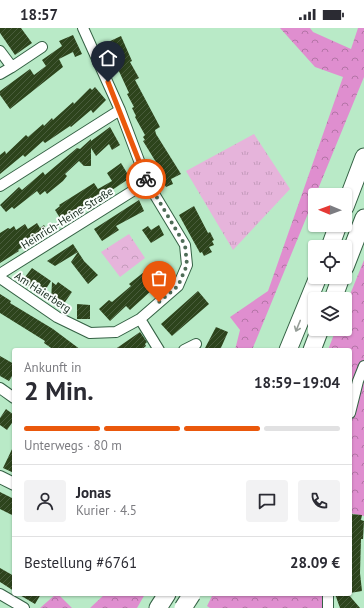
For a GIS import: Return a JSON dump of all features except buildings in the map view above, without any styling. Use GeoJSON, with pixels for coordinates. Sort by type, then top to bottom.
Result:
{"type":"FeatureCollection","features":[{"type":"Feature","properties":{"kind":"highway"},"geometry":{"type":"LineString","coordinates":[[352,189],[364,157]]}},
{"type":"Feature","properties":{"kind":"highway"},"geometry":{"type":"LineString","coordinates":[[352,249],[364,218]]}},
{"type":"Feature","properties":{"kind":"highway"},"geometry":{"type":"LineString","coordinates":[[289,348],[315,284]]}},
{"type":"Feature","properties":{"kind":"highway"},"geometry":{"type":"LineString","coordinates":[[313,348],[317,336]]}},
{"type":"Feature","properties":{"kind":"highway"},"geometry":{"type":"LineString","coordinates":[[183,608],[191,596]]}},
{"type":"Feature","properties":{"kind":"street","name":"Am Haierberg"},"geometry":{"type":"LineString","coordinates":[[0,278],[57,317],[90,333],[116,332],[140,319],[178,286],[187,265],[185,245],[147,182],[120,110],[83,28]]}},
{"type":"Feature","properties":{"kind":"street"},"geometry":{"type":"LineString","coordinates":[[0,74],[42,47]]}},
{"type":"Feature","properties":{"kind":"street"},"geometry":{"type":"LineString","coordinates":[[0,51],[12,67]]}},
{"type":"Feature","properties":{"kind":"street"},"geometry":{"type":"LineString","coordinates":[[0,186],[120,110]]}},
{"type":"Feature","properties":{"kind":"street","name":"Heinrich-Heine-Straße"},"geometry":{"type":"LineString","coordinates":[[0,274],[147,182]]}},
{"type":"Feature","properties":{"kind":"street"},"geometry":{"type":"LineString","coordinates":[[140,319],[158,348]]}},
{"type":"Feature","properties":{"kind":"street"},"geometry":{"type":"LineString","coordinates":[[188,348],[196,344]]}},
{"type":"Feature","properties":{"kind":"street"},"geometry":{"type":"LineString","coordinates":[[352,405],[358,381],[364,366]]}},
{"type":"Feature","properties":{"kind":"street"},"geometry":{"type":"LineString","coordinates":[[0,388],[12,397]]}},
{"type":"Feature","properties":{"kind":"street"},"geometry":{"type":"LineString","coordinates":[[0,477],[12,483]]}},
{"type":"Feature","properties":{"kind":"street"},"geometry":{"type":"LineString","coordinates":[[0,594],[24,608]]}},
{"type":"Feature","properties":{"kind":"street"},"geometry":{"type":"LineString","coordinates":[[328,596],[328,608]]}},
{"type":"Feature","properties":{"kind":"street"},"geometry":{"type":"LineString","coordinates":[[165,598],[188,608]]}},
{"type":"Feature","properties":{"kind":"green space"},"geometry":{"type":"Polygon","coordinates":[[[280,28],[310,28],[313,32],[351,49],[358,28],[364,28],[364,77],[318,188],[308,188],[308,214],[253,348],[236,348],[240,330],[230,317],[268,291],[343,77],[315,67],[280,28]]]}},
{"type":"Feature","properties":{"kind":"green space"},"geometry":{"type":"Polygon","coordinates":[[[254,134],[290,189],[233,250],[186,171],[254,134]]]}},
{"type":"Feature","properties":{"kind":"green space"},"geometry":{"type":"Polygon","coordinates":[[[129,234],[145,258],[120,277],[101,252],[129,234]]]}},
{"type":"Feature","properties":{"kind":"green space"},"geometry":{"type":"Polygon","coordinates":[[[364,260],[364,516],[352,513],[352,348],[329,348],[333,336],[352,336],[351,292],[364,260]]]}},
{"type":"Feature","properties":{"kind":"green space"},"geometry":{"type":"Polygon","coordinates":[[[54,596],[60,596],[72,608],[40,608],[54,596]]]}},
{"type":"Feature","properties":{"kind":"green space"},"geometry":{"type":"Polygon","coordinates":[[[103,596],[144,596],[137,608],[90,608],[103,596]]]}},
{"type":"Feature","properties":{"kind":"green space"},"geometry":{"type":"Polygon","coordinates":[[[212,596],[322,596],[322,608],[210,608],[207,606],[212,596]]]}},
{"type":"Feature","properties":{"kind":"way so far"},"geometry":{"type":"LineString","coordinates":[[146,179],[185,245],[187,265],[178,286],[159,302]]}},
{"type":"Feature","properties":{"kind":"route"},"geometry":{"type":"LineString","coordinates":[[108,82],[146,179]]}}]}
